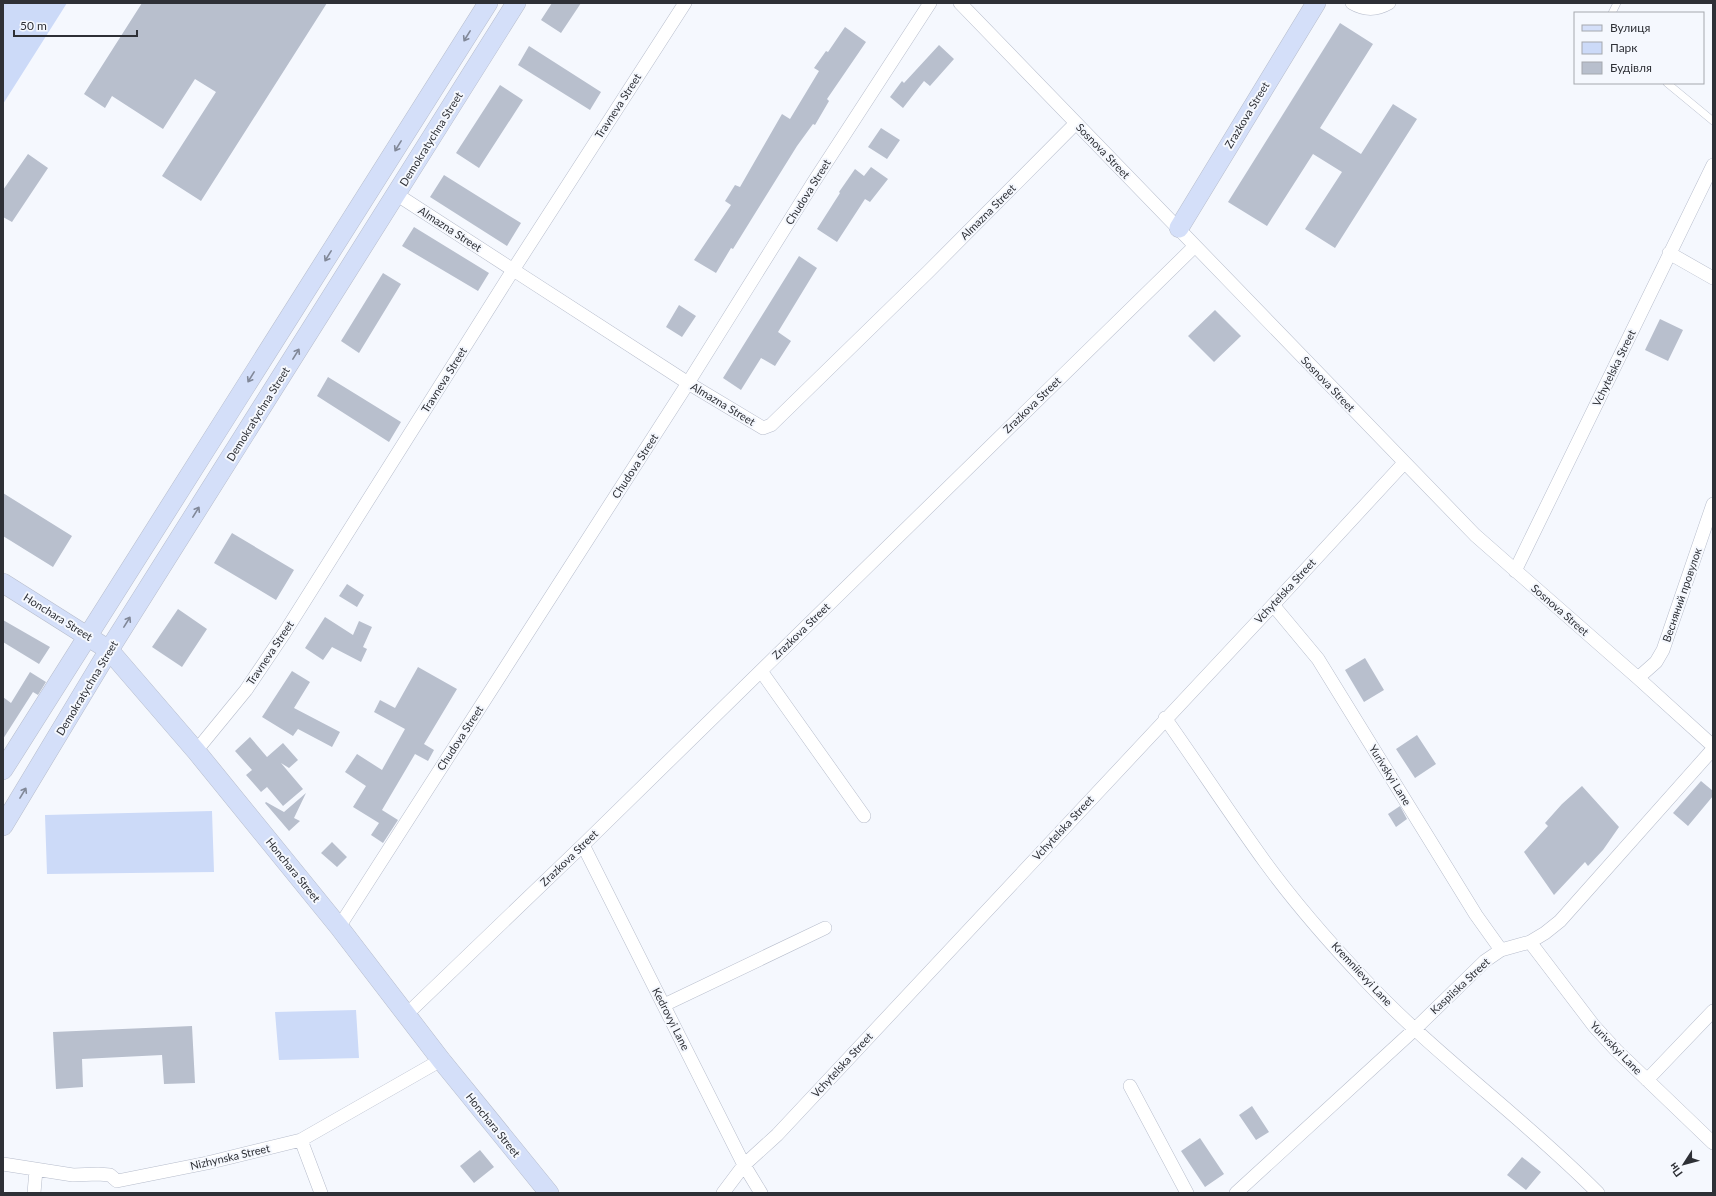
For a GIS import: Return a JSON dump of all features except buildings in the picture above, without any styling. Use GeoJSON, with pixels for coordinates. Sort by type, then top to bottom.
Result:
{"type":"FeatureCollection","features":[{"type":"Feature","properties":{"kind":"street"},"geometry":{"type":"LineString","coordinates":[[3,770],[488,3]]}},
{"type":"Feature","properties":{"kind":"street","name":"Demokratychna Street"},"geometry":{"type":"LineString","coordinates":[[3,826],[109,650],[516,3]]}},
{"type":"Feature","properties":{"kind":"street","name":"Travneva Street"},"geometry":{"type":"LineString","coordinates":[[196,751],[246,690],[285,632],[513,270],[685,3]]}},
{"type":"Feature","properties":{"kind":"street","name":"Chudova Street"},"geometry":{"type":"LineString","coordinates":[[339,928],[688,383],[813,183],[930,3]]}},
{"type":"Feature","properties":{"kind":"street","name":"Sosnova Street"},"geometry":{"type":"LineString","coordinates":[[960,3],[1475,535],[1638,678],[1713,747]]}},
{"type":"Feature","properties":{"kind":"street","name":"Zrazkova Street"},"geometry":{"type":"LineString","coordinates":[[1179,228],[1316,3]]}},
{"type":"Feature","properties":{"kind":"street"},"geometry":{"type":"LineString","coordinates":[[1352,3],[1358,7],[1373,9],[1389,3]]}},
{"type":"Feature","properties":{"kind":"street","name":"Almazna Street"},"geometry":{"type":"LineString","coordinates":[[396,194],[688,383],[760,427],[766,428],[771,425],[928,272],[1076,123]]}},
{"type":"Feature","properties":{"kind":"street","name":"Vchytelska Street"},"geometry":{"type":"LineString","coordinates":[[1515,571],[1713,165]]}},
{"type":"Feature","properties":{"kind":"street","name":"Zrazkova Street"},"geometry":{"type":"LineString","coordinates":[[406,1015],[583,845],[1194,246]]}},
{"type":"Feature","properties":{"kind":"street"},"geometry":{"type":"LineString","coordinates":[[1669,254],[1713,278]]}},
{"type":"Feature","properties":{"kind":"street","name":"Vchytelska Street"},"geometry":{"type":"LineString","coordinates":[[723,1193],[744,1165],[777,1135],[1165,718],[1273,605],[1404,462]]}},
{"type":"Feature","properties":{"kind":"street","name":"Весняний провулок"},"geometry":{"type":"LineString","coordinates":[[1638,678],[1656,662],[1663,650],[1713,504]]}},
{"type":"Feature","properties":{"kind":"street","name":"Honchara Street"},"geometry":{"type":"LineString","coordinates":[[3,583],[88,635],[109,650],[196,751],[339,928],[441,1060],[549,1193]]}},
{"type":"Feature","properties":{"kind":"street","name":"Yurivskyi Lane"},"geometry":{"type":"LineString","coordinates":[[1273,605],[1318,659],[1476,915],[1501,950]]}},
{"type":"Feature","properties":{"kind":"street"},"geometry":{"type":"LineString","coordinates":[[760,671],[864,816]]}},
{"type":"Feature","properties":{"kind":"street","name":"Kremniievyi Lane"},"geometry":{"type":"LineString","coordinates":[[1165,718],[1248,838],[1285,888],[1364,979],[1415,1029],[1570,1164],[1598,1193]]}},
{"type":"Feature","properties":{"kind":"street","name":"Kaspiiska Street"},"geometry":{"type":"LineString","coordinates":[[1236,1193],[1415,1029],[1485,961],[1501,950],[1530,942],[1545,933],[1560,921],[1713,747]]}},
{"type":"Feature","properties":{"kind":"street","name":"Kedrovyi Lane"},"geometry":{"type":"LineString","coordinates":[[583,845],[744,1165],[761,1193]]}},
{"type":"Feature","properties":{"kind":"street"},"geometry":{"type":"LineString","coordinates":[[664,1005],[825,928]]}},
{"type":"Feature","properties":{"kind":"street","name":"Yurivskyi Lane"},"geometry":{"type":"LineString","coordinates":[[1530,942],[1594,1026],[1616,1050],[1713,1143]]}},
{"type":"Feature","properties":{"kind":"street"},"geometry":{"type":"LineString","coordinates":[[1647,1080],[1713,1011]]}},
{"type":"Feature","properties":{"kind":"street","name":"Nizhynska Street"},"geometry":{"type":"LineString","coordinates":[[3,1164],[73,1175],[110,1175],[117,1187],[300,1140],[441,1060]]}},
{"type":"Feature","properties":{"kind":"street"},"geometry":{"type":"LineString","coordinates":[[1130,1086],[1187,1193]]}},
{"type":"Feature","properties":{"kind":"street"},"geometry":{"type":"LineString","coordinates":[[300,1140],[321,1193]]}},
{"type":"Feature","properties":{"kind":"street"},"geometry":{"type":"LineString","coordinates":[[34,1193],[36,1170]]}},
{"type":"Feature","properties":{"kind":"lane"},"geometry":{"type":"LineString","coordinates":[[1612,12],[1617,3]]}},
{"type":"Feature","properties":{"kind":"lane"},"geometry":{"type":"LineString","coordinates":[[1668,84],[1713,121]]}},
{"type":"Feature","properties":{"kind":"green space"},"geometry":{"type":"Polygon","coordinates":[[[3,3],[67,3],[3,104],[3,3]]]}},
{"type":"Feature","properties":{"kind":"green space"},"geometry":{"type":"Polygon","coordinates":[[[212,811],[214,872],[47,874],[45,815],[212,811]]]}},
{"type":"Feature","properties":{"kind":"green space"},"geometry":{"type":"Polygon","coordinates":[[[356,1010],[359,1058],[279,1060],[275,1012],[356,1010]]]}}]}
